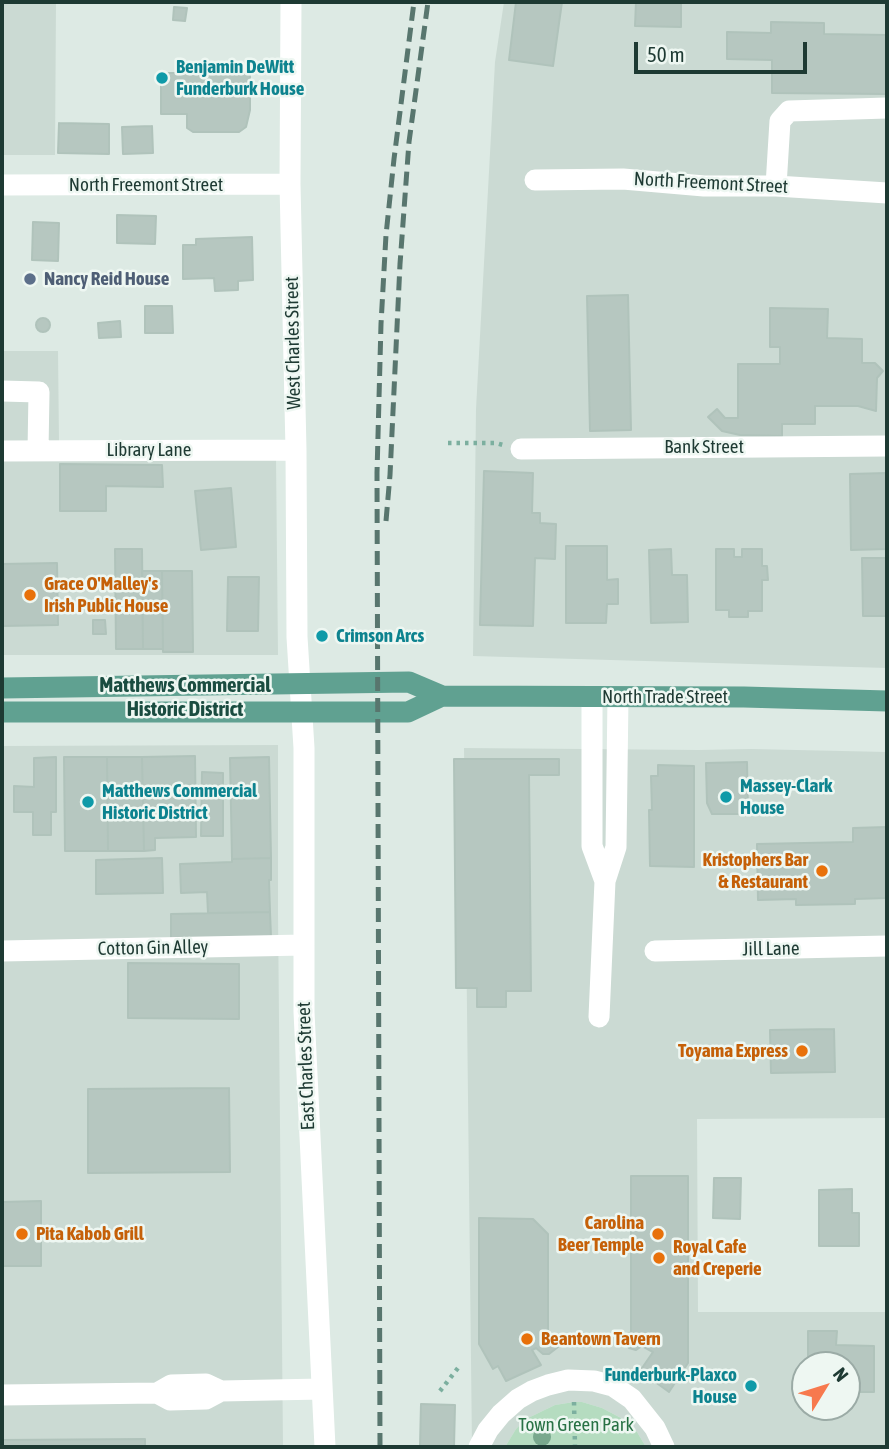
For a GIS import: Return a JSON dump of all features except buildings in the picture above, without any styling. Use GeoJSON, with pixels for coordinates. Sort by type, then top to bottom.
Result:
{"type":"FeatureCollection","features":[{"type":"Feature","properties":{"kind":"main road","name":"North Trade Street"},"geometry":{"type":"LineString","coordinates":[[2,688],[409,682],[442,696],[744,697],[887,701]]}},
{"type":"Feature","properties":{"kind":"main road","name":"North Trade Street"},"geometry":{"type":"LineString","coordinates":[[2,712],[408,712],[442,696]]}},
{"type":"Feature","properties":{"kind":"street","name":"West Charles Street"},"geometry":{"type":"LineString","coordinates":[[291,2],[290,184],[300,684]]}},
{"type":"Feature","properties":{"kind":"street"},"geometry":{"type":"LineString","coordinates":[[776,186],[780,121],[789,111],[887,108]]}},
{"type":"Feature","properties":{"kind":"street","name":"North Freemont Street"},"geometry":{"type":"LineString","coordinates":[[534,180],[623,179],[704,186],[776,186],[887,193]]}},
{"type":"Feature","properties":{"kind":"street","name":"North Freemont Street"},"geometry":{"type":"LineString","coordinates":[[2,186],[290,184]]}},
{"type":"Feature","properties":{"kind":"street"},"geometry":{"type":"LineString","coordinates":[[2,391],[38,392],[38,450]]}},
{"type":"Feature","properties":{"kind":"street","name":"Bank Street"},"geometry":{"type":"LineString","coordinates":[[520,449],[887,446]]}},
{"type":"Feature","properties":{"kind":"street","name":"Library Lane"},"geometry":{"type":"LineString","coordinates":[[2,450],[296,450]]}},
{"type":"Feature","properties":{"kind":"street","name":"East Charles Street"},"geometry":{"type":"LineString","coordinates":[[300,684],[304,748],[304,1012],[325,1447]]}},
{"type":"Feature","properties":{"kind":"street"},"geometry":{"type":"LineString","coordinates":[[592,697],[592,846],[605,881]]}},
{"type":"Feature","properties":{"kind":"street"},"geometry":{"type":"LineString","coordinates":[[599,1017],[605,881],[615,848],[618,697]]}},
{"type":"Feature","properties":{"kind":"street","name":"Cotton Gin Alley"},"geometry":{"type":"LineString","coordinates":[[2,951],[303,945]]}},
{"type":"Feature","properties":{"kind":"street","name":"Jill Lane"},"geometry":{"type":"LineString","coordinates":[[655,951],[887,946]]}},
{"type":"Feature","properties":{"kind":"street"},"geometry":{"type":"LineString","coordinates":[[479,1447],[501,1414],[518,1399],[532,1391],[568,1380],[594,1381],[613,1386],[632,1399],[655,1427],[664,1447]]}},
{"type":"Feature","properties":{"kind":"street"},"geometry":{"type":"LineString","coordinates":[[2,1395],[158,1393],[170,1400],[206,1399],[221,1391],[322,1389]]}},
{"type":"Feature","properties":{"kind":"path"},"geometry":{"type":"LineString","coordinates":[[448,443],[496,443]]}},
{"type":"Feature","properties":{"kind":"path"},"geometry":{"type":"LineString","coordinates":[[440,1391],[458,1368]]}},
{"type":"Feature","properties":{"kind":"path"},"geometry":{"type":"LineString","coordinates":[[574,1402],[575,1447]]}},
{"type":"Feature","properties":{"kind":"shaded area"},"geometry":{"type":"Polygon","coordinates":[[[2,2],[56,2],[55,155],[2,155],[2,2]]]}},
{"type":"Feature","properties":{"kind":"shaded area"},"geometry":{"type":"Polygon","coordinates":[[[504,2],[887,2],[887,668],[473,656],[476,409],[495,62],[504,2]]]}},
{"type":"Feature","properties":{"kind":"shaded area"},"geometry":{"type":"Polygon","coordinates":[[[2,351],[58,351],[59,442],[276,458],[278,655],[2,655],[2,351]]]}},
{"type":"Feature","properties":{"kind":"shaded area"},"geometry":{"type":"Polygon","coordinates":[[[278,745],[283,1447],[2,1447],[2,746],[278,745]]]}},
{"type":"Feature","properties":{"kind":"shaded area"},"geometry":{"type":"Polygon","coordinates":[[[464,748],[887,752],[887,1118],[697,1119],[698,1312],[887,1312],[887,1447],[646,1447],[637,1432],[621,1418],[602,1408],[574,1402],[555,1405],[526,1419],[505,1447],[472,1447],[464,748]]]}},
{"type":"Feature","properties":{"kind":"green space","name":"Town Green Park"},"geometry":{"type":"Polygon","coordinates":[[[574,1402],[602,1408],[621,1418],[637,1432],[646,1447],[505,1447],[526,1419],[555,1405],[574,1402]]]}},
{"type":"Feature","properties":{"kind":"railway"},"geometry":{"type":"LineString","coordinates":[[380,1447],[377,473],[386,235],[414,2]]}},
{"type":"Feature","properties":{"kind":"railway"},"geometry":{"type":"LineString","coordinates":[[386,521],[409,142],[428,2]]}},
{"type":"Feature","properties":{"kind":"place","name":"Benjamin DeWitt Funderburk House"},"geometry":{"type":"Point","coordinates":[162,78]}},
{"type":"Feature","properties":{"kind":"place","name":"Nancy Reid House"},"geometry":{"type":"Point","coordinates":[30,279]}},
{"type":"Feature","properties":{"kind":"place","name":"Grace O'Malley's Irish Public House"},"geometry":{"type":"Point","coordinates":[30,595]}},
{"type":"Feature","properties":{"kind":"place","name":"Crimson Arcs"},"geometry":{"type":"Point","coordinates":[322,636]}},
{"type":"Feature","properties":{"kind":"place","name":"Massey-Clark House"},"geometry":{"type":"Point","coordinates":[726,797]}},
{"type":"Feature","properties":{"kind":"place","name":"Matthews Commercial Historic District"},"geometry":{"type":"Point","coordinates":[88,802]}},
{"type":"Feature","properties":{"kind":"place","name":"Kristophers Bar & Restaurant"},"geometry":{"type":"Point","coordinates":[822,871]}},
{"type":"Feature","properties":{"kind":"place","name":"Toyama Express"},"geometry":{"type":"Point","coordinates":[802,1051]}},
{"type":"Feature","properties":{"kind":"place","name":"Pita Kabob Grill"},"geometry":{"type":"Point","coordinates":[22,1234]}},
{"type":"Feature","properties":{"kind":"place","name":"Carolina Beer Temple"},"geometry":{"type":"Point","coordinates":[658,1234]}},
{"type":"Feature","properties":{"kind":"place","name":"Royal Cafe and Creperie"},"geometry":{"type":"Point","coordinates":[659,1258]}},
{"type":"Feature","properties":{"kind":"place","name":"Beantown Tavern"},"geometry":{"type":"Point","coordinates":[527,1339]}},
{"type":"Feature","properties":{"kind":"place","name":"Funderburk-Plaxco House"},"geometry":{"type":"Point","coordinates":[751,1386]}},
{"type":"Feature","properties":{"kind":"district","name":"Matthews Commercial Historic District"},"geometry":{"type":"Point","coordinates":[185,697]}}]}
